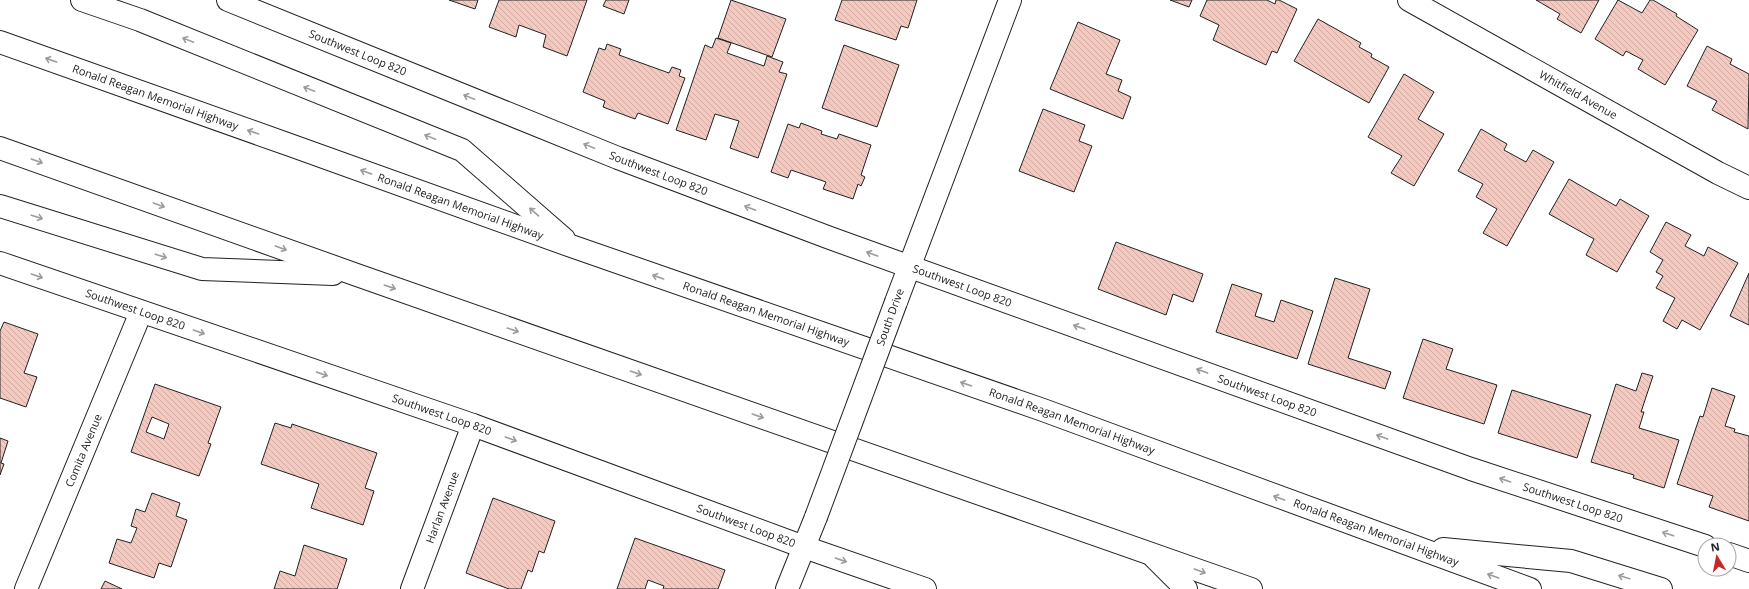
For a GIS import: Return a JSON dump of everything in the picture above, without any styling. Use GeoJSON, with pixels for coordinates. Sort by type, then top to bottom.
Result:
{"type":"FeatureCollection","features":[{"type":"Feature","properties":{"kind":"main road"},"geometry":{"type":"LineString","coordinates":[[82,0],[147,23],[462,150],[574,247]]}},
{"type":"Feature","properties":{"kind":"main road","name":"Southwest Loop 820"},"geometry":{"type":"LineString","coordinates":[[228,0],[618,158],[908,267],[1471,469],[1697,543]]}},
{"type":"Feature","properties":{"kind":"main road","name":"South Drive"},"geometry":{"type":"LineString","coordinates":[[787,589],[816,517],[908,267],[1010,0]]}},
{"type":"Feature","properties":{"kind":"main road","name":"Whitfield Avenue"},"geometry":{"type":"LineString","coordinates":[[1409,0],[1718,173],[1749,188]]}},
{"type":"Feature","properties":{"kind":"main road","name":"Ronald Reagan Memorial Highway"},"geometry":{"type":"LineString","coordinates":[[0,42],[290,144],[574,247],[1042,410],[1412,547],[1530,589]]}},
{"type":"Feature","properties":{"kind":"main road"},"geometry":{"type":"LineString","coordinates":[[0,148],[1250,589]]}},
{"type":"Feature","properties":{"kind":"main road"},"geometry":{"type":"LineString","coordinates":[[0,206],[202,269],[354,274]]}},
{"type":"Feature","properties":{"kind":"main road","name":"Southwest Loop 820"},"geometry":{"type":"LineString","coordinates":[[0,263],[473,425],[804,547],[925,589]]}},
{"type":"Feature","properties":{"kind":"main road","name":"Comita Avenue"},"geometry":{"type":"LineString","coordinates":[[26,589],[141,312]]}},
{"type":"Feature","properties":{"kind":"main road","name":"Harlan Avenue"},"geometry":{"type":"LineString","coordinates":[[412,589],[473,425]]}},
{"type":"Feature","properties":{"kind":"main road"},"geometry":{"type":"LineString","coordinates":[[1412,547],[1571,561],[1661,589]]}},
{"type":"Feature","properties":{"kind":"main road"},"geometry":{"type":"LineString","coordinates":[[1150,553],[1186,589]]}},
{"type":"Feature","properties":{"kind":"main road"},"geometry":{"type":"LineString","coordinates":[[1737,557],[1749,561]]}},
{"type":"Feature","properties":{"kind":"building"},"geometry":{"type":"Polygon","coordinates":[[[449,0],[478,0],[475,9],[449,0]]]}},
{"type":"Feature","properties":{"kind":"building"},"geometry":{"type":"Polygon","coordinates":[[[499,0],[587,0],[567,56],[543,47],[546,35],[519,25],[516,37],[489,27],[499,0]]]}},
{"type":"Feature","properties":{"kind":"building"},"geometry":{"type":"Polygon","coordinates":[[[606,0],[629,0],[624,14],[603,6],[606,0]]]}},
{"type":"Feature","properties":{"kind":"building"},"geometry":{"type":"Polygon","coordinates":[[[731,0],[786,19],[772,57],[718,38],[731,0]]]}},
{"type":"Feature","properties":{"kind":"building"},"geometry":{"type":"Polygon","coordinates":[[[842,0],[917,0],[908,28],[901,26],[896,40],[835,20],[842,0]]]}},
{"type":"Feature","properties":{"kind":"building"},"geometry":{"type":"Polygon","coordinates":[[[1170,0],[1192,0],[1189,7],[1170,0]]]}},
{"type":"Feature","properties":{"kind":"building"},"geometry":{"type":"Polygon","coordinates":[[[1207,0],[1267,0],[1275,4],[1276,0],[1279,0],[1297,9],[1277,53],[1272,51],[1266,65],[1213,40],[1219,25],[1200,16],[1207,0]]]}},
{"type":"Feature","properties":{"kind":"building"},"geometry":{"type":"Polygon","coordinates":[[[1536,0],[1599,0],[1581,33],[1557,19],[1560,14],[1536,0]]]}},
{"type":"Feature","properties":{"kind":"building"},"geometry":{"type":"Polygon","coordinates":[[[1618,0],[1642,13],[1650,0],[1653,0],[1677,14],[1676,16],[1698,30],[1665,85],[1638,69],[1643,60],[1626,51],[1623,56],[1595,39],[1618,0]]]}},
{"type":"Feature","properties":{"kind":"building"},"geometry":{"type":"Polygon","coordinates":[[[1318,19],[1361,43],[1359,47],[1372,54],[1371,57],[1389,67],[1369,103],[1294,61],[1318,19]]]}},
{"type":"Feature","properties":{"kind":"building"},"geometry":{"type":"Polygon","coordinates":[[[1078,22],[1120,40],[1106,74],[1122,80],[1118,91],[1131,97],[1123,119],[1050,89],[1078,22]]]}},
{"type":"Feature","properties":{"kind":"building"},"geometry":{"type":"Polygon","coordinates":[[[716,38],[731,43],[727,53],[764,66],[767,56],[783,62],[779,72],[787,74],[758,158],[730,148],[739,121],[715,114],[706,140],[676,130],[705,45],[712,48],[716,38]]]}},
{"type":"Feature","properties":{"kind":"building"},"geometry":{"type":"Polygon","coordinates":[[[607,44],[621,49],[619,55],[669,73],[672,67],[681,70],[679,76],[685,78],[668,124],[638,113],[635,119],[603,107],[605,101],[583,92],[599,48],[605,50],[607,44]]]}},
{"type":"Feature","properties":{"kind":"building"},"geometry":{"type":"Polygon","coordinates":[[[844,45],[899,65],[877,127],[822,108],[844,45]]]}},
{"type":"Feature","properties":{"kind":"building"},"geometry":{"type":"Polygon","coordinates":[[[1707,46],[1732,59],[1730,64],[1749,74],[1748,129],[1712,110],[1717,101],[1687,86],[1707,46]]]}},
{"type":"Feature","properties":{"kind":"building"},"geometry":{"type":"Polygon","coordinates":[[[1404,74],[1434,92],[1418,119],[1444,134],[1414,186],[1391,173],[1402,156],[1368,137],[1404,74]]]}},
{"type":"Feature","properties":{"kind":"building"},"geometry":{"type":"Polygon","coordinates":[[[1043,109],[1085,125],[1079,141],[1092,146],[1074,192],[1019,171],[1043,109]]]}},
{"type":"Feature","properties":{"kind":"building"},"geometry":{"type":"Polygon","coordinates":[[[801,123],[822,131],[821,134],[837,139],[839,134],[871,145],[861,175],[865,177],[861,186],[858,184],[853,199],[823,189],[826,182],[791,170],[788,178],[771,172],[788,124],[799,128],[801,123]]]}},
{"type":"Feature","properties":{"kind":"building"},"geometry":{"type":"Polygon","coordinates":[[[1481,129],[1507,144],[1504,150],[1526,162],[1533,150],[1554,162],[1507,246],[1483,233],[1497,209],[1476,197],[1483,184],[1458,171],[1481,129]]]}},
{"type":"Feature","properties":{"kind":"building"},"geometry":{"type":"Polygon","coordinates":[[[1569,179],[1616,206],[1620,199],[1649,216],[1617,272],[1586,255],[1594,239],[1549,214],[1569,179]]]}},
{"type":"Feature","properties":{"kind":"building"},"geometry":{"type":"Polygon","coordinates":[[[1666,222],[1691,235],[1685,246],[1704,256],[1708,247],[1738,263],[1700,330],[1682,320],[1677,329],[1663,321],[1675,298],[1656,288],[1663,276],[1656,272],[1663,260],[1650,252],[1666,222]]]}},
{"type":"Feature","properties":{"kind":"building"},"geometry":{"type":"Polygon","coordinates":[[[1116,242],[1203,274],[1193,302],[1173,294],[1166,315],[1098,289],[1116,242]]]}},
{"type":"Feature","properties":{"kind":"building"},"geometry":{"type":"Polygon","coordinates":[[[1749,273],[1749,325],[1730,316],[1749,273]]]}},
{"type":"Feature","properties":{"kind":"building"},"geometry":{"type":"Polygon","coordinates":[[[1335,278],[1370,289],[1348,358],[1391,372],[1385,389],[1308,364],[1335,278]]]}},
{"type":"Feature","properties":{"kind":"building"},"geometry":{"type":"Polygon","coordinates":[[[1232,284],[1262,294],[1255,316],[1274,322],[1281,300],[1313,311],[1297,359],[1216,332],[1232,284]]]}},
{"type":"Feature","properties":{"kind":"building"},"geometry":{"type":"Polygon","coordinates":[[[4,322],[38,334],[24,373],[37,377],[26,407],[0,398],[0,331],[4,322]]]}},
{"type":"Feature","properties":{"kind":"building"},"geometry":{"type":"Polygon","coordinates":[[[1423,339],[1453,349],[1446,369],[1497,385],[1484,424],[1403,398],[1423,339]]]}},
{"type":"Feature","properties":{"kind":"building"},"geometry":{"type":"Polygon","coordinates":[[[1642,373],[1653,376],[1641,412],[1644,412],[1639,428],[1679,440],[1664,488],[1633,478],[1634,475],[1591,462],[1616,384],[1636,391],[1642,373]]]}},
{"type":"Feature","properties":{"kind":"building"},"geometry":{"type":"Polygon","coordinates":[[[155,384],[221,407],[208,443],[211,444],[199,476],[131,452],[155,384]],[[152,417],[146,432],[164,439],[169,424],[152,417]]]}},
{"type":"Feature","properties":{"kind":"building"},"geometry":{"type":"Polygon","coordinates":[[[1712,388],[1735,396],[1725,426],[1735,429],[1734,432],[1749,436],[1749,521],[1709,507],[1713,496],[1677,484],[1700,416],[1703,417],[1712,388]]]}},
{"type":"Feature","properties":{"kind":"building"},"geometry":{"type":"Polygon","coordinates":[[[1512,390],[1591,415],[1577,458],[1498,433],[1512,390]]]}},
{"type":"Feature","properties":{"kind":"building"},"geometry":{"type":"Polygon","coordinates":[[[275,423],[291,428],[292,424],[377,453],[365,488],[374,491],[363,525],[311,508],[319,484],[261,464],[275,423]]]}},
{"type":"Feature","properties":{"kind":"building"},"geometry":{"type":"Polygon","coordinates":[[[0,438],[8,441],[1,463],[4,464],[0,475],[0,438]]]}},
{"type":"Feature","properties":{"kind":"building"},"geometry":{"type":"Polygon","coordinates":[[[152,493],[180,503],[176,516],[187,520],[171,567],[159,563],[154,578],[109,563],[117,539],[131,543],[137,528],[131,526],[136,509],[145,512],[152,493]]]}},
{"type":"Feature","properties":{"kind":"building"},"geometry":{"type":"Polygon","coordinates":[[[493,498],[555,521],[544,553],[539,551],[532,572],[528,570],[521,589],[509,589],[466,573],[493,498]]]}},
{"type":"Feature","properties":{"kind":"building"},"geometry":{"type":"Polygon","coordinates":[[[635,538],[725,570],[718,589],[663,589],[664,586],[648,580],[645,589],[617,589],[635,538]]]}},
{"type":"Feature","properties":{"kind":"building"},"geometry":{"type":"Polygon","coordinates":[[[304,545],[347,559],[337,589],[274,589],[280,571],[295,576],[304,545]]]}},
{"type":"Feature","properties":{"kind":"building"},"geometry":{"type":"Polygon","coordinates":[[[105,581],[122,589],[101,589],[105,581]]]}}]}
